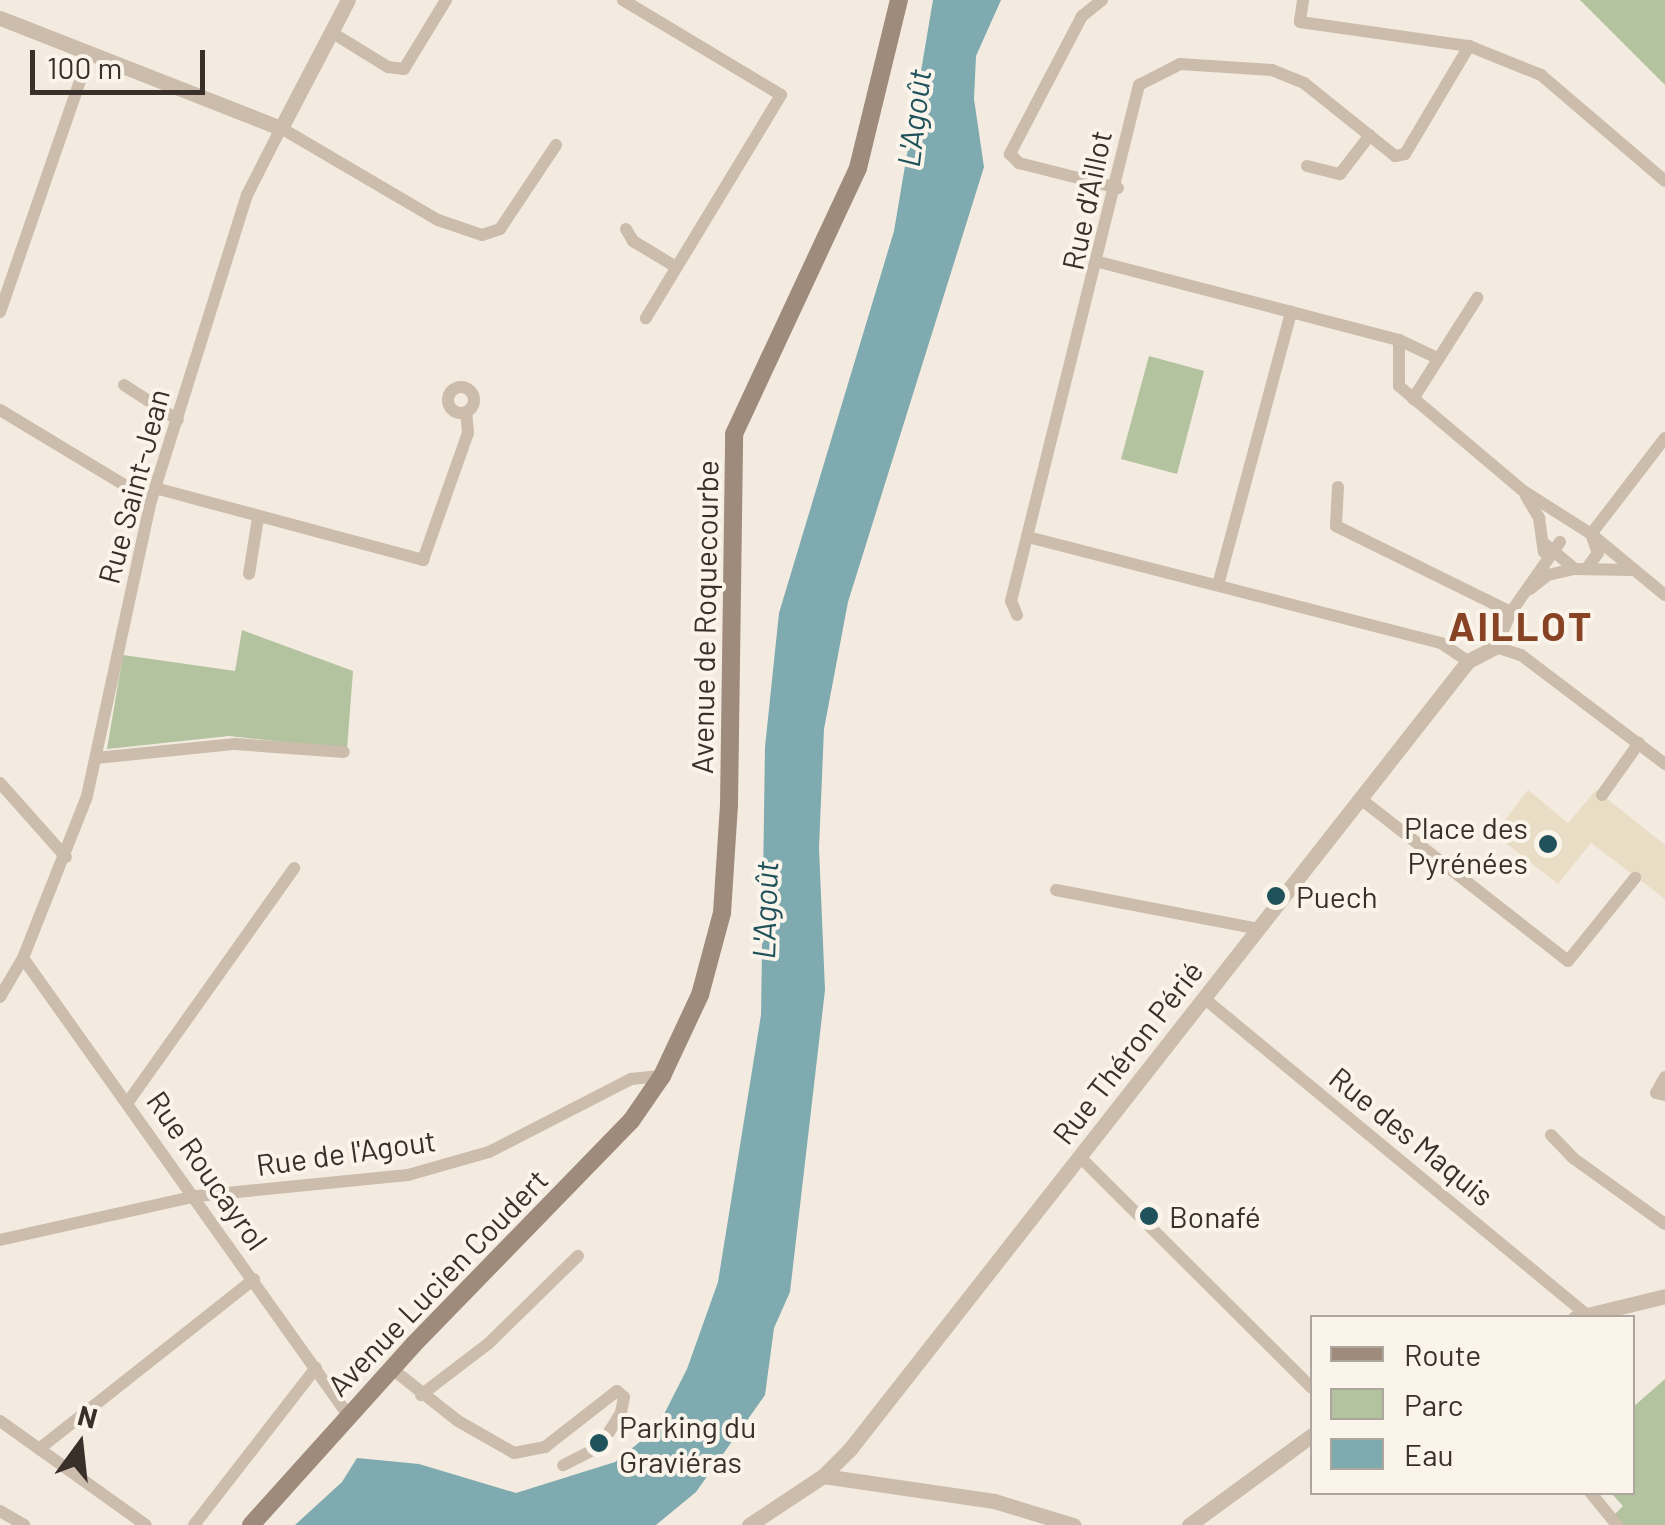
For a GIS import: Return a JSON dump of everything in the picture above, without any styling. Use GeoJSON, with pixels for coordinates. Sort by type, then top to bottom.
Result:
{"type":"FeatureCollection","features":[{"type":"Feature","properties":{"kind":"main road","name":"Avenue de Roquecourbe"},"geometry":{"type":"LineString","coordinates":[[662,1076],[700,996],[722,913],[729,806],[734,434],[858,168],[899,0]]}},
{"type":"Feature","properties":{"kind":"main road","name":"Avenue Lucien Coudert"},"geometry":{"type":"LineString","coordinates":[[251,1525],[391,1368],[631,1121],[662,1076]]}},
{"type":"Feature","properties":{"kind":"street","name":"Rue Saint-Jean"},"geometry":{"type":"LineString","coordinates":[[0,997],[24,958],[66,856],[96,758],[153,495],[247,196],[348,0]]}},
{"type":"Feature","properties":{"kind":"street"},"geometry":{"type":"LineString","coordinates":[[330,32],[388,68],[404,69],[446,0]]}},
{"type":"Feature","properties":{"kind":"street"},"geometry":{"type":"LineString","coordinates":[[623,0],[781,94],[755,147],[646,318]]}},
{"type":"Feature","properties":{"kind":"street"},"geometry":{"type":"LineString","coordinates":[[1102,0],[1082,16],[1010,154],[1019,162],[1118,188]]}},
{"type":"Feature","properties":{"kind":"street"},"geometry":{"type":"LineString","coordinates":[[1303,0],[1300,22],[1470,46],[1542,75],[1665,181]]}},
{"type":"Feature","properties":{"kind":"street"},"geometry":{"type":"LineString","coordinates":[[0,18],[281,128],[438,220],[482,235],[500,229],[556,145]]}},
{"type":"Feature","properties":{"kind":"street","name":"Rue d'Aillot"},"geometry":{"type":"LineString","coordinates":[[1017,615],[1011,601],[1100,262],[1140,85],[1180,64],[1272,70],[1304,83],[1396,156],[1405,154],[1470,46]]}},
{"type":"Feature","properties":{"kind":"street"},"geometry":{"type":"LineString","coordinates":[[0,312],[89,55]]}},
{"type":"Feature","properties":{"kind":"street"},"geometry":{"type":"LineString","coordinates":[[1307,166],[1340,174],[1370,136]]}},
{"type":"Feature","properties":{"kind":"street"},"geometry":{"type":"LineString","coordinates":[[626,229],[633,241],[676,267]]}},
{"type":"Feature","properties":{"kind":"street"},"geometry":{"type":"LineString","coordinates":[[1100,262],[1399,340],[1438,358]]}},
{"type":"Feature","properties":{"kind":"street"},"geometry":{"type":"LineString","coordinates":[[1413,399],[1477,298]]}},
{"type":"Feature","properties":{"kind":"street"},"geometry":{"type":"LineString","coordinates":[[1218,585],[1291,312]]}},
{"type":"Feature","properties":{"kind":"street"},"geometry":{"type":"LineString","coordinates":[[1399,340],[1399,386],[1522,490],[1586,532],[1665,595]]}},
{"type":"Feature","properties":{"kind":"street"},"geometry":{"type":"LineString","coordinates":[[124,385],[178,420]]}},
{"type":"Feature","properties":{"kind":"street"},"geometry":{"type":"LineString","coordinates":[[0,410],[153,495],[422,560],[468,433],[466,412]]}},
{"type":"Feature","properties":{"kind":"street"},"geometry":{"type":"LineString","coordinates":[[1665,438],[1660,458],[1586,532],[1554,549],[1541,564],[1510,612],[1496,648],[1521,655],[1665,764]]}},
{"type":"Feature","properties":{"kind":"street"},"geometry":{"type":"LineString","coordinates":[[1338,487],[1336,526],[1510,612]]}},
{"type":"Feature","properties":{"kind":"street"},"geometry":{"type":"LineString","coordinates":[[1522,490],[1554,549],[1581,568]]}},
{"type":"Feature","properties":{"kind":"street"},"geometry":{"type":"LineString","coordinates":[[1036,504],[1042,528],[1054,542]]}},
{"type":"Feature","properties":{"kind":"street"},"geometry":{"type":"LineString","coordinates":[[249,574],[258,518]]}},
{"type":"Feature","properties":{"kind":"street"},"geometry":{"type":"LineString","coordinates":[[1581,568],[1598,553],[1586,532]]}},
{"type":"Feature","properties":{"kind":"street"},"geometry":{"type":"LineString","coordinates":[[1028,536],[1441,642],[1468,661]]}},
{"type":"Feature","properties":{"kind":"street"},"geometry":{"type":"LineString","coordinates":[[1524,594],[1548,575],[1581,568],[1619,566],[1642,576]]}},
{"type":"Feature","properties":{"kind":"street","name":"Rue Théron Périé"},"geometry":{"type":"LineString","coordinates":[[749,1525],[824,1476],[1205,999],[1468,661],[1496,648]]}},
{"type":"Feature","properties":{"kind":"street"},"geometry":{"type":"LineString","coordinates":[[96,758],[235,744],[344,752]]}},
{"type":"Feature","properties":{"kind":"street"},"geometry":{"type":"LineString","coordinates":[[1602,795],[1639,744]]}},
{"type":"Feature","properties":{"kind":"street"},"geometry":{"type":"LineString","coordinates":[[0,783],[66,856]]}},
{"type":"Feature","properties":{"kind":"street"},"geometry":{"type":"LineString","coordinates":[[1362,800],[1568,961],[1635,878]]}},
{"type":"Feature","properties":{"kind":"street"},"geometry":{"type":"LineString","coordinates":[[128,1102],[294,868]]}},
{"type":"Feature","properties":{"kind":"street"},"geometry":{"type":"LineString","coordinates":[[1056,890],[1258,929]]}},
{"type":"Feature","properties":{"kind":"street","name":"Rue Roucayrol"},"geometry":{"type":"LineString","coordinates":[[24,958],[197,1196],[348,1415]]}},
{"type":"Feature","properties":{"kind":"street","name":"Rue des Maquis"},"geometry":{"type":"LineString","coordinates":[[1205,999],[1580,1315]]}},
{"type":"Feature","properties":{"kind":"street","name":"Rue de l'Agout"},"geometry":{"type":"LineString","coordinates":[[0,1240],[197,1196],[408,1175],[489,1152],[631,1079],[662,1076]]}},
{"type":"Feature","properties":{"kind":"street"},"geometry":{"type":"LineString","coordinates":[[1665,1078],[1656,1092],[1665,1095]]}},
{"type":"Feature","properties":{"kind":"street"},"geometry":{"type":"LineString","coordinates":[[1552,1135],[1573,1158],[1665,1224]]}},
{"type":"Feature","properties":{"kind":"street"},"geometry":{"type":"LineString","coordinates":[[1080,1157],[1310,1386]]}},
{"type":"Feature","properties":{"kind":"street"},"geometry":{"type":"LineString","coordinates":[[421,1394],[488,1344],[578,1256]]}},
{"type":"Feature","properties":{"kind":"street"},"geometry":{"type":"LineString","coordinates":[[39,1448],[254,1279]]}},
{"type":"Feature","properties":{"kind":"street"},"geometry":{"type":"LineString","coordinates":[[1585,1315],[1665,1296]]}},
{"type":"Feature","properties":{"kind":"street"},"geometry":{"type":"LineString","coordinates":[[194,1525],[316,1368]]}},
{"type":"Feature","properties":{"kind":"street"},"geometry":{"type":"LineString","coordinates":[[391,1368],[421,1394],[514,1453],[545,1447],[617,1391],[624,1397],[609,1432],[596,1448],[564,1464]]}},
{"type":"Feature","properties":{"kind":"street"},"geometry":{"type":"LineString","coordinates":[[0,1421],[146,1525]]}},
{"type":"Feature","properties":{"kind":"street"},"geometry":{"type":"LineString","coordinates":[[1189,1525],[1310,1436]]}},
{"type":"Feature","properties":{"kind":"street"},"geometry":{"type":"LineString","coordinates":[[824,1476],[994,1501],[1073,1525]]}},
{"type":"Feature","properties":{"kind":"street"},"geometry":{"type":"LineString","coordinates":[[1592,1495],[1617,1525]]}},
{"type":"Feature","properties":{"kind":"street"},"geometry":{"type":"LineString","coordinates":[[0,1511],[24,1525]]}},
{"type":"Feature","properties":{"kind":"green space"},"geometry":{"type":"Polygon","coordinates":[[[1580,0],[1665,0],[1665,85],[1580,0]]]}},
{"type":"Feature","properties":{"kind":"green space"},"geometry":{"type":"Polygon","coordinates":[[[1149,356],[1204,371],[1177,474],[1121,459],[1149,356]]]}},
{"type":"Feature","properties":{"kind":"green space"},"geometry":{"type":"Polygon","coordinates":[[[242,630],[353,671],[347,749],[229,736],[107,749],[123,655],[235,671],[242,630]]]}},
{"type":"Feature","properties":{"kind":"green space"},"geometry":{"type":"Polygon","coordinates":[[[1665,1379],[1665,1525],[1623,1525],[1614,1515],[1623,1506],[1613,1495],[1635,1495],[1635,1405],[1665,1379]]]}},
{"type":"Feature","properties":{"kind":"shaded area","name":"Place des Pyrénées"},"geometry":{"type":"Polygon","coordinates":[[[1528,790],[1568,823],[1596,790],[1665,845],[1665,899],[1591,843],[1558,884],[1494,834],[1528,790]]]}},
{"type":"Feature","properties":{"kind":"water","name":"L'Agoût"},"geometry":{"type":"Polygon","coordinates":[[[933,0],[1001,0],[976,56],[974,99],[984,167],[848,602],[824,729],[819,848],[825,990],[790,1292],[774,1328],[765,1395],[696,1492],[656,1525],[295,1525],[342,1482],[357,1458],[419,1464],[516,1493],[615,1462],[657,1428],[687,1369],[718,1282],[761,1015],[765,747],[779,613],[894,231],[933,0]]]}},
{"type":"Feature","properties":{"kind":"place","name":"Place des Pyrénées"},"geometry":{"type":"Point","coordinates":[1548,844]}},
{"type":"Feature","properties":{"kind":"place","name":"Puech"},"geometry":{"type":"Point","coordinates":[1276,896]}},
{"type":"Feature","properties":{"kind":"place","name":"Bonafé"},"geometry":{"type":"Point","coordinates":[1149,1216]}},
{"type":"Feature","properties":{"kind":"place","name":"Parking du Graviéras"},"geometry":{"type":"Point","coordinates":[599,1443]}},
{"type":"Feature","properties":{"kind":"district","name":"AILLOT"},"geometry":{"type":"Point","coordinates":[1521,625]}}]}
